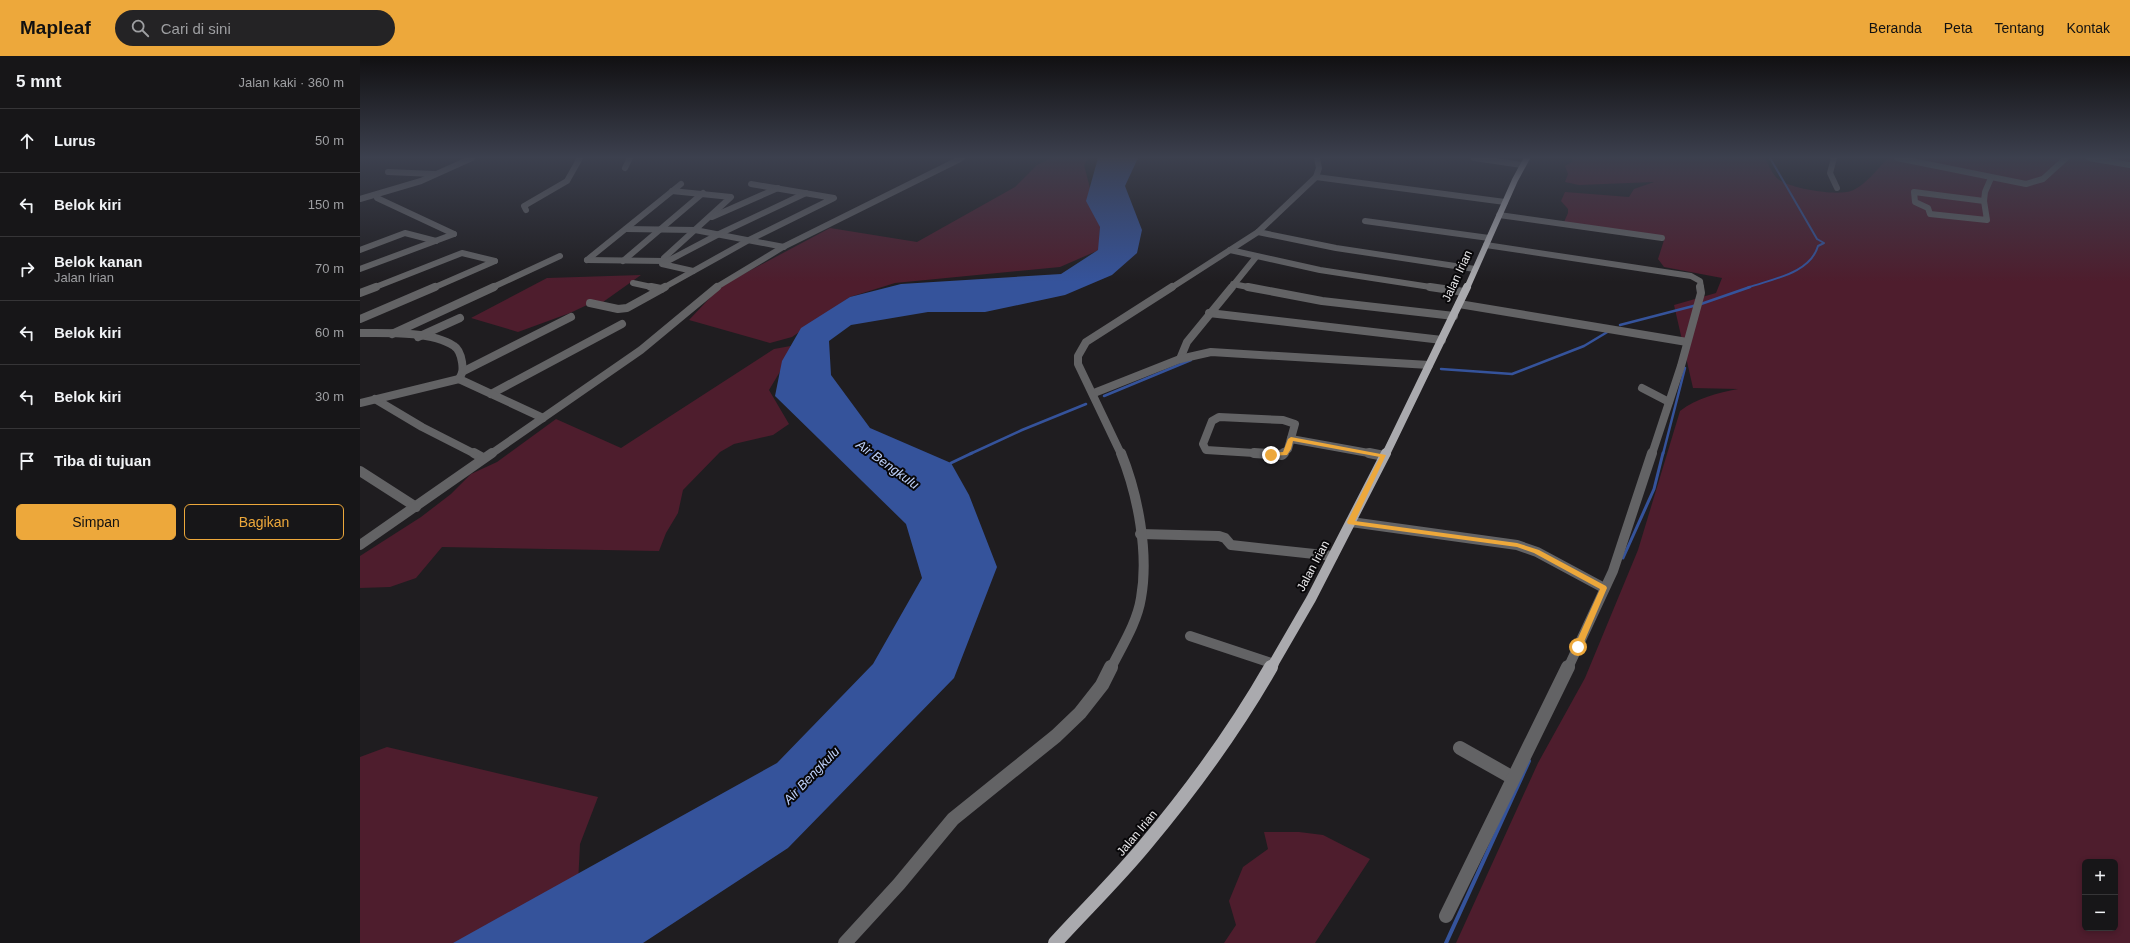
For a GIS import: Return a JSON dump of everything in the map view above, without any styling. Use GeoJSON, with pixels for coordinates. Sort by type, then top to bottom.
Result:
{"type":"FeatureCollection","features":[{"type":"Feature","properties":{"kind":"main road","name":"Jalan Irian"},"geometry":{"type":"LineString","coordinates":[[1056,943],[1145,845],[1247,709],[1274,664],[1351,522],[1428,365],[1454,316],[1505,202]]}},
{"type":"Feature","properties":{"kind":"street"},"geometry":{"type":"LineString","coordinates":[[360,269],[454,234],[380,199]]}},
{"type":"Feature","properties":{"kind":"street"},"geometry":{"type":"LineString","coordinates":[[526,210],[524,206],[536,199]]}},
{"type":"Feature","properties":{"kind":"street"},"geometry":{"type":"LineString","coordinates":[[662,199],[587,260],[663,261],[792,199]]}},
{"type":"Feature","properties":{"kind":"street"},"geometry":{"type":"LineString","coordinates":[[623,261],[695,199]]}},
{"type":"Feature","properties":{"kind":"street"},"geometry":{"type":"LineString","coordinates":[[663,261],[728,199]]}},
{"type":"Feature","properties":{"kind":"street"},"geometry":{"type":"LineString","coordinates":[[710,217],[718,216],[754,199]]}},
{"type":"Feature","properties":{"kind":"street"},"geometry":{"type":"LineString","coordinates":[[590,303],[622,309],[749,240],[831,199]]}},
{"type":"Feature","properties":{"kind":"street"},"geometry":{"type":"LineString","coordinates":[[360,545],[416,507],[483,458],[641,350],[704,296],[784,247],[879,199]]}},
{"type":"Feature","properties":{"kind":"street"},"geometry":{"type":"LineString","coordinates":[[846,943],[899,884],[953,819],[1056,736],[1080,713],[1102,685],[1134,622],[1141,598],[1143,572],[1136,502],[1128,471],[1094,393],[1081,373],[1078,364],[1078,356],[1086,342],[1258,232],[1292,199]]}},
{"type":"Feature","properties":{"kind":"street"},"geometry":{"type":"LineString","coordinates":[[1485,199],[1505,202]]}},
{"type":"Feature","properties":{"kind":"street"},"geometry":{"type":"LineString","coordinates":[[1915,199],[1915,202],[1928,208],[1930,214],[1975,220],[1988,220],[1985,201],[1973,199]]}},
{"type":"Feature","properties":{"kind":"street"},"geometry":{"type":"LineString","coordinates":[[1499,215],[1662,238]]}},
{"type":"Feature","properties":{"kind":"street"},"geometry":{"type":"LineString","coordinates":[[1365,221],[1691,276],[1698,279],[1701,284],[1699,304],[1669,402],[1613,571],[1578,647],[1446,916]]}},
{"type":"Feature","properties":{"kind":"street"},"geometry":{"type":"LineString","coordinates":[[626,229],[695,230],[784,247]]}},
{"type":"Feature","properties":{"kind":"street"},"geometry":{"type":"LineString","coordinates":[[1258,232],[1336,248],[1475,269]]}},
{"type":"Feature","properties":{"kind":"street"},"geometry":{"type":"LineString","coordinates":[[360,250],[406,233],[436,241]]}},
{"type":"Feature","properties":{"kind":"street"},"geometry":{"type":"LineString","coordinates":[[1230,250],[1320,270],[1464,292]]}},
{"type":"Feature","properties":{"kind":"street"},"geometry":{"type":"LineString","coordinates":[[360,293],[462,253],[495,261],[360,319]]}},
{"type":"Feature","properties":{"kind":"street"},"geometry":{"type":"LineString","coordinates":[[392,334],[560,256]]}},
{"type":"Feature","properties":{"kind":"street"},"geometry":{"type":"LineString","coordinates":[[1180,359],[1184,347],[1209,312],[1256,257]]}},
{"type":"Feature","properties":{"kind":"street"},"geometry":{"type":"LineString","coordinates":[[663,261],[663,265],[693,271]]}},
{"type":"Feature","properties":{"kind":"street"},"geometry":{"type":"LineString","coordinates":[[633,283],[661,289]]}},
{"type":"Feature","properties":{"kind":"street"},"geometry":{"type":"LineString","coordinates":[[1233,284],[1322,301],[1454,316]]}},
{"type":"Feature","properties":{"kind":"street"},"geometry":{"type":"LineString","coordinates":[[1459,304],[1603,326],[1687,342]]}},
{"type":"Feature","properties":{"kind":"street"},"geometry":{"type":"LineString","coordinates":[[1209,312],[1287,323],[1442,340]]}},
{"type":"Feature","properties":{"kind":"street"},"geometry":{"type":"LineString","coordinates":[[459,379],[464,371],[571,317]]}},
{"type":"Feature","properties":{"kind":"street"},"geometry":{"type":"LineString","coordinates":[[418,337],[460,318]]}},
{"type":"Feature","properties":{"kind":"street"},"geometry":{"type":"LineString","coordinates":[[491,394],[622,324]]}},
{"type":"Feature","properties":{"kind":"street"},"geometry":{"type":"LineString","coordinates":[[360,333],[392,334],[441,341],[456,347],[462,357],[464,371]]}},
{"type":"Feature","properties":{"kind":"street"},"geometry":{"type":"LineString","coordinates":[[1094,393],[1180,359],[1203,353],[1224,352],[1428,365]]}},
{"type":"Feature","properties":{"kind":"street"},"geometry":{"type":"LineString","coordinates":[[360,403],[459,379],[543,418]]}},
{"type":"Feature","properties":{"kind":"street"},"geometry":{"type":"LineString","coordinates":[[1642,388],[1669,402]]}},
{"type":"Feature","properties":{"kind":"street"},"geometry":{"type":"LineString","coordinates":[[375,399],[422,427],[483,458]]}},
{"type":"Feature","properties":{"kind":"street"},"geometry":{"type":"LineString","coordinates":[[1219,416],[1294,422],[1295,424],[1291,439],[1286,451],[1279,455],[1208,450],[1203,447],[1212,421],[1219,416]]}},
{"type":"Feature","properties":{"kind":"street"},"geometry":{"type":"LineString","coordinates":[[1291,439],[1384,456]]}},
{"type":"Feature","properties":{"kind":"street"},"geometry":{"type":"LineString","coordinates":[[360,471],[416,507]]}},
{"type":"Feature","properties":{"kind":"street"},"geometry":{"type":"LineString","coordinates":[[1351,522],[1517,545],[1536,552],[1604,588]]}},
{"type":"Feature","properties":{"kind":"street"},"geometry":{"type":"LineString","coordinates":[[1140,534],[1219,536],[1224,537],[1230,544],[1333,556]]}},
{"type":"Feature","properties":{"kind":"street"},"geometry":{"type":"LineString","coordinates":[[1190,636],[1274,664]]}},
{"type":"Feature","properties":{"kind":"street"},"geometry":{"type":"LineString","coordinates":[[1460,748],[1513,778]]}},
{"type":"Feature","properties":{"kind":"shaded area"},"geometry":{"type":"Polygon","coordinates":[[[993,199],[1093,199],[1100,227],[1099,250],[1060,267],[895,283],[850,297],[792,337],[770,343],[689,320],[721,286],[830,228],[917,242],[993,199]]]}},
{"type":"Feature","properties":{"kind":"shaded area"},"geometry":{"type":"Polygon","coordinates":[[[1562,199],[2130,199],[2130,943],[1456,943],[1538,763],[1585,678],[1638,550],[1680,411],[1686,406],[1700,399],[1738,389],[1693,388],[1674,305],[1716,293],[1722,278],[1664,267],[1658,259],[1665,237],[1564,222],[1568,209],[1561,201],[1562,199]]]}},
{"type":"Feature","properties":{"kind":"shaded area"},"geometry":{"type":"Polygon","coordinates":[[[641,275],[603,302],[587,305],[570,313],[518,332],[471,318],[547,278],[641,275]]]}},
{"type":"Feature","properties":{"kind":"shaded area"},"geometry":{"type":"Polygon","coordinates":[[[796,345],[769,390],[789,424],[773,435],[734,444],[720,452],[683,490],[678,513],[666,533],[659,551],[442,547],[416,578],[390,587],[360,588],[360,556],[421,517],[451,494],[471,474],[497,462],[556,419],[621,448],[774,349],[796,345]]]}},
{"type":"Feature","properties":{"kind":"shaded area"},"geometry":{"type":"Polygon","coordinates":[[[387,747],[598,797],[580,844],[575,943],[360,943],[360,757],[387,747]]]}},
{"type":"Feature","properties":{"kind":"shaded area"},"geometry":{"type":"Polygon","coordinates":[[[1264,832],[1299,832],[1323,835],[1370,859],[1315,943],[1224,943],[1236,925],[1229,901],[1243,867],[1268,849],[1264,832]]]}},
{"type":"Feature","properties":{"kind":"water","name":"Air Bengkulu"},"geometry":{"type":"Polygon","coordinates":[[[1086,199],[1130,199],[1142,230],[1137,253],[1112,275],[1065,295],[985,312],[928,312],[851,325],[829,341],[831,375],[870,428],[951,463],[969,495],[997,567],[954,678],[788,848],[643,943],[453,943],[777,763],[873,664],[922,578],[906,524],[775,396],[782,361],[801,328],[850,297],[901,284],[1061,274],[1098,250],[1100,227],[1086,199]]]}},
{"type":"Feature","properties":{"kind":"waterway"},"geometry":{"type":"LineString","coordinates":[[1749,287],[1778,278],[1798,269],[1807,263],[1814,255],[1818,246],[1824,243],[1817,239],[1794,199]]}},
{"type":"Feature","properties":{"kind":"waterway"},"geometry":{"type":"LineString","coordinates":[[1620,325],[1701,304],[1749,287]]}},
{"type":"Feature","properties":{"kind":"waterway"},"geometry":{"type":"LineString","coordinates":[[1441,369],[1512,374],[1584,346],[1609,331]]}},
{"type":"Feature","properties":{"kind":"waterway"},"geometry":{"type":"LineString","coordinates":[[1104,396],[1191,360]]}},
{"type":"Feature","properties":{"kind":"waterway"},"geometry":{"type":"LineString","coordinates":[[1663,454],[1685,368]]}},
{"type":"Feature","properties":{"kind":"waterway"},"geometry":{"type":"LineString","coordinates":[[970,454],[1022,430],[1086,404]]}},
{"type":"Feature","properties":{"kind":"waterway"},"geometry":{"type":"LineString","coordinates":[[951,463],[972,453]]}},
{"type":"Feature","properties":{"kind":"waterway"},"geometry":{"type":"LineString","coordinates":[[1623,558],[1654,489],[1663,453]]}},
{"type":"Feature","properties":{"kind":"waterway"},"geometry":{"type":"LineString","coordinates":[[1446,943],[1529,761]]}},
{"type":"Feature","properties":{"kind":"route"},"geometry":{"type":"LineString","coordinates":[[1271,455],[1282,455],[1288,449],[1291,439],[1384,456],[1351,522],[1517,545],[1528,548],[1561,564],[1604,588],[1578,647]]}}]}
